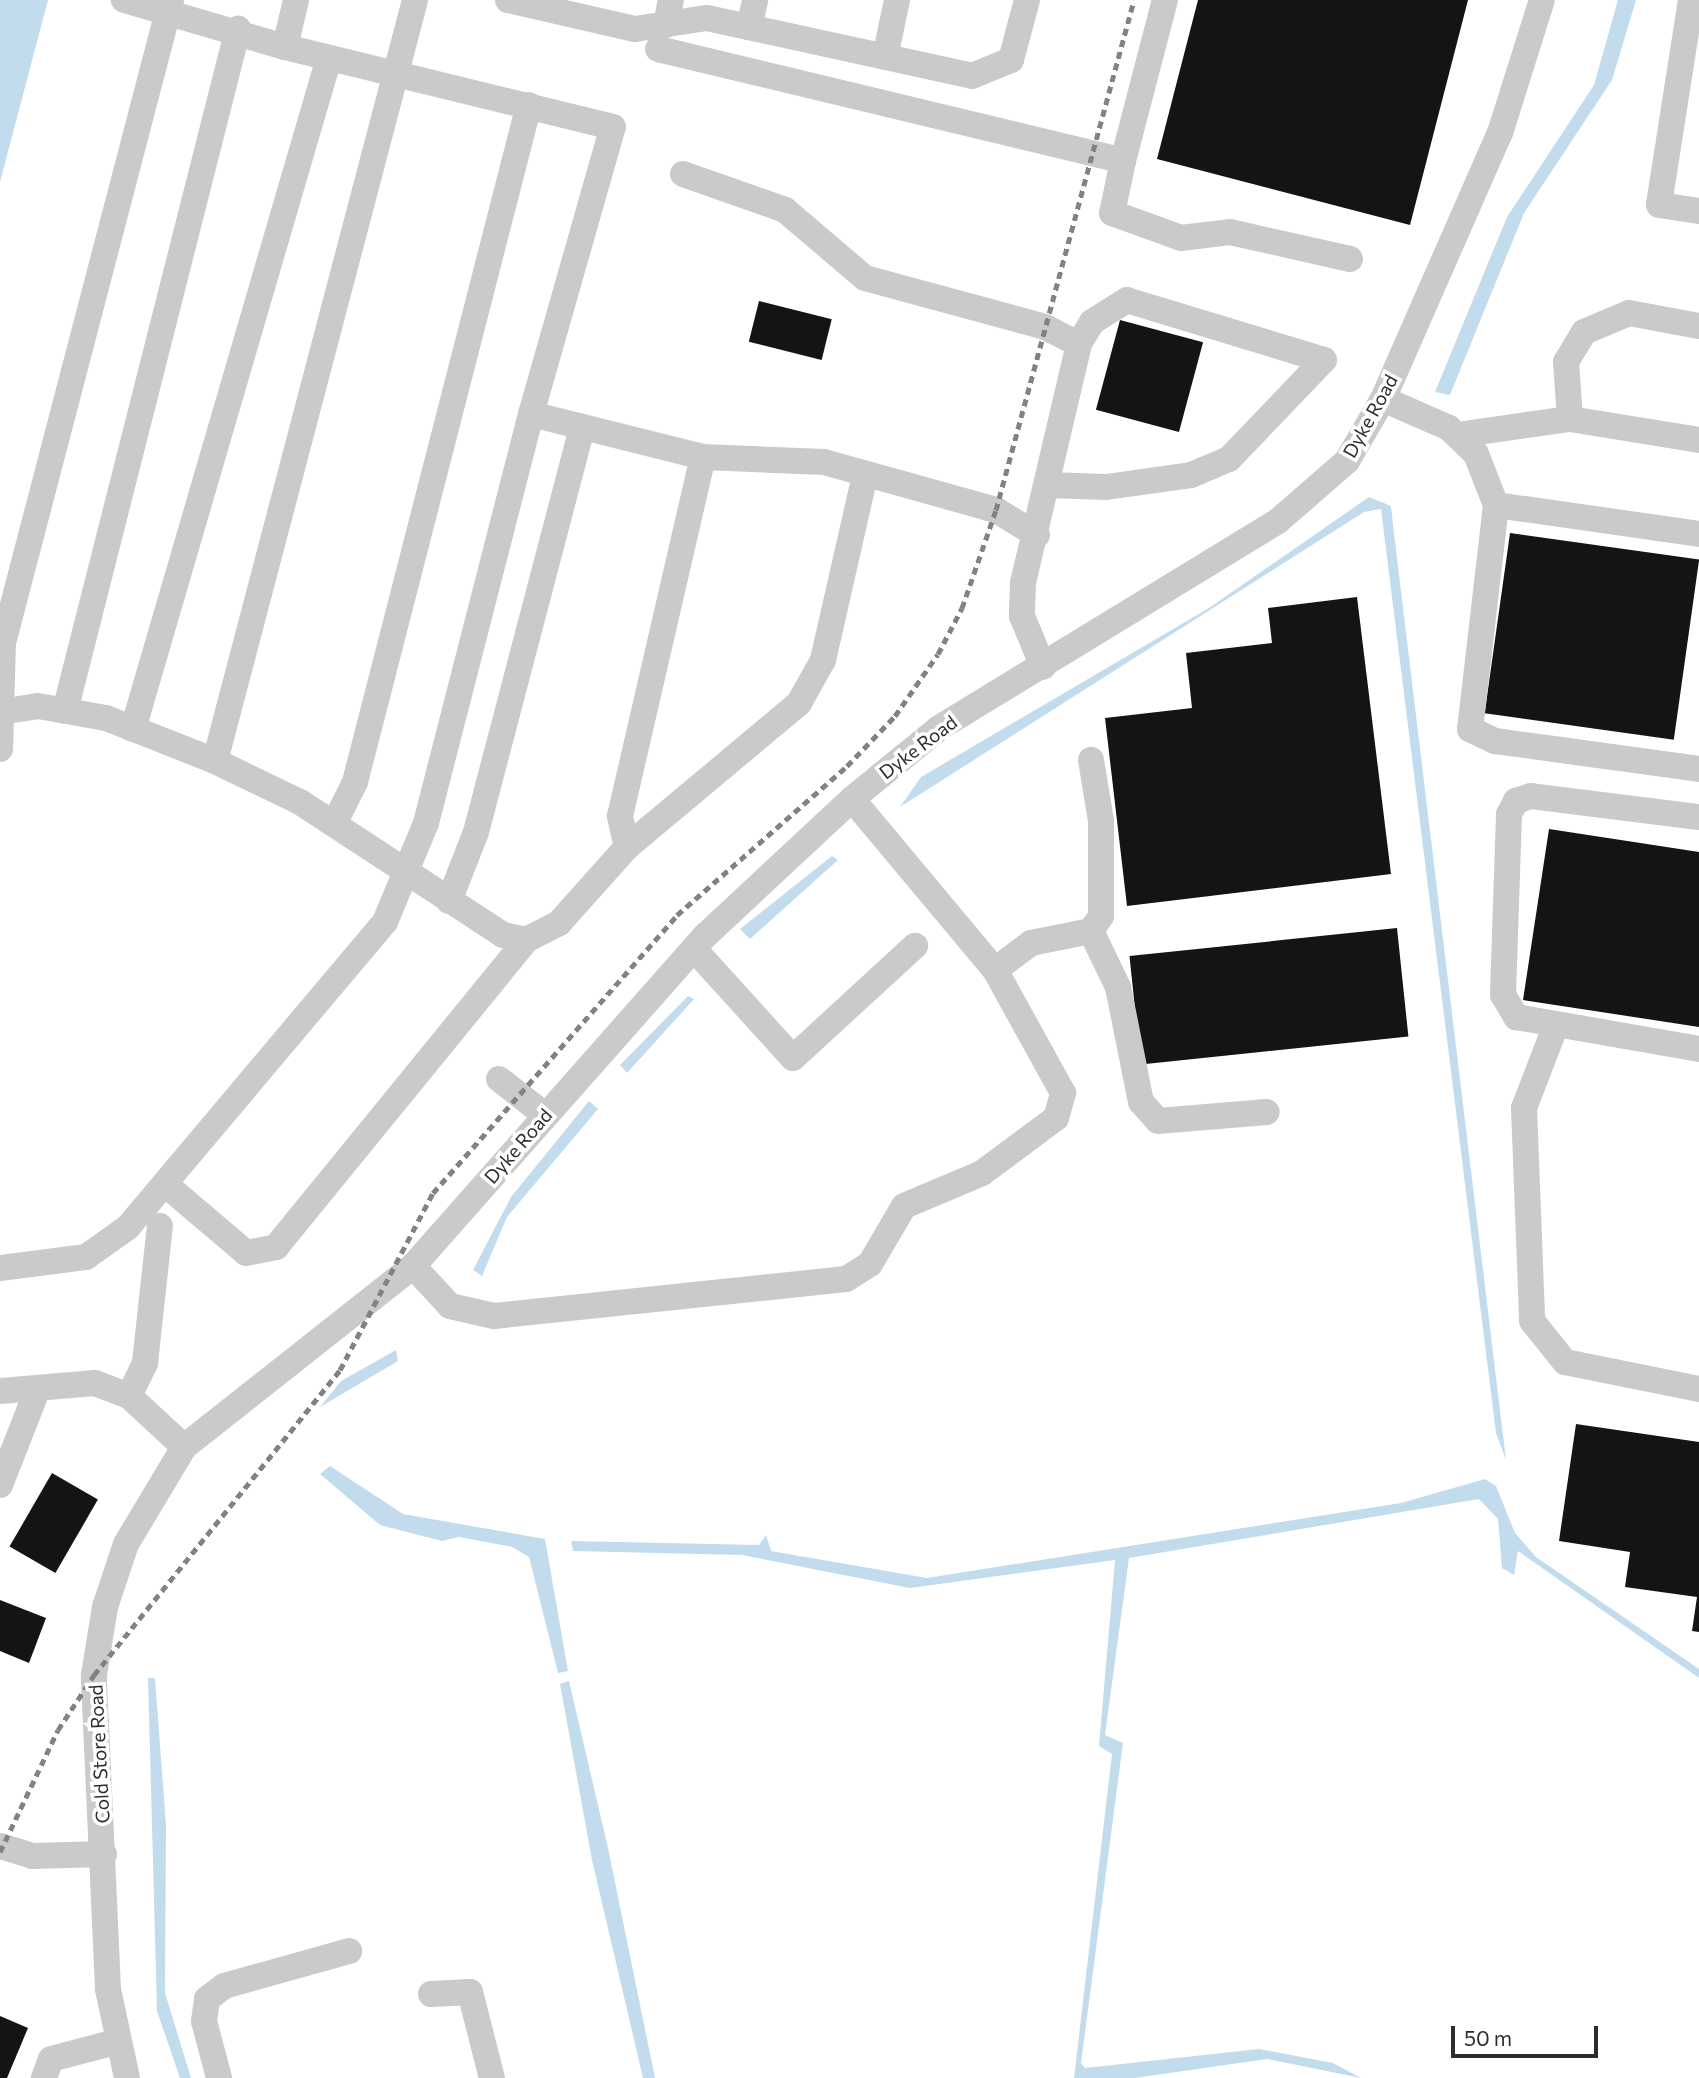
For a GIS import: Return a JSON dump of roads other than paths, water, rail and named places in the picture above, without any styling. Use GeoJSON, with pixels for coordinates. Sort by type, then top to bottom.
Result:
{"type":"FeatureCollection","features":[{"type":"Feature","properties":{"kind":"street"},"geometry":{"type":"LineString","coordinates":[[0,1268],[86,1257],[128,1227],[385,922],[408,873],[531,414],[613,127],[399,71],[285,47],[169,6],[124,0]]}},
{"type":"Feature","properties":{"kind":"street"},"geometry":{"type":"LineString","coordinates":[[285,47],[296,0]]}},
{"type":"Feature","properties":{"kind":"street"},"geometry":{"type":"LineString","coordinates":[[215,761],[399,71],[415,0]]}},
{"type":"Feature","properties":{"kind":"street"},"geometry":{"type":"LineString","coordinates":[[508,0],[601,11],[635,29],[707,18],[972,76],[994,70],[1011,60],[1027,0]]}},
{"type":"Feature","properties":{"kind":"street"},"geometry":{"type":"LineString","coordinates":[[749,27],[755,0]]}},
{"type":"Feature","properties":{"kind":"street"},"geometry":{"type":"LineString","coordinates":[[885,57],[897,0]]}},
{"type":"Feature","properties":{"kind":"street"},"geometry":{"type":"LineString","coordinates":[[1165,0],[1112,213],[1181,238],[1213,230],[1350,259]]}},
{"type":"Feature","properties":{"kind":"street","name":"Dyke Road"},"geometry":{"type":"LineString","coordinates":[[184,1447],[413,1266],[694,949],[852,799],[939,728],[1043,667],[1278,520],[1348,461],[1383,399],[1500,133],[1542,0]]}},
{"type":"Feature","properties":{"kind":"street"},"geometry":{"type":"LineString","coordinates":[[1691,0],[1688,102],[1659,205],[1699,211]]}},
{"type":"Feature","properties":{"kind":"street"},"geometry":{"type":"LineString","coordinates":[[0,749],[3,643],[169,6]]}},
{"type":"Feature","properties":{"kind":"street"},"geometry":{"type":"LineString","coordinates":[[665,25],[1123,161]]}},
{"type":"Feature","properties":{"kind":"street"},"geometry":{"type":"LineString","coordinates":[[65,711],[238,29]]}},
{"type":"Feature","properties":{"kind":"street"},"geometry":{"type":"LineString","coordinates":[[133,729],[329,58]]}},
{"type":"Feature","properties":{"kind":"street"},"geometry":{"type":"LineString","coordinates":[[334,824],[355,782],[529,105]]}},
{"type":"Feature","properties":{"kind":"street"},"geometry":{"type":"LineString","coordinates":[[683,174],[785,210],[864,278],[1045,327],[1079,344]]}},
{"type":"Feature","properties":{"kind":"street"},"geometry":{"type":"LineString","coordinates":[[1043,667],[1022,616],[1023,583],[1037,535],[1047,485],[1079,344],[1092,322],[1127,300],[1324,360],[1229,459],[1191,475],[1106,486],[1047,485]]}},
{"type":"Feature","properties":{"kind":"street"},"geometry":{"type":"LineString","coordinates":[[1570,419],[1566,362],[1584,332],[1629,313],[1699,326]]}},
{"type":"Feature","properties":{"kind":"street"},"geometry":{"type":"LineString","coordinates":[[1383,399],[1457,435],[1476,454],[1496,505],[1469,729],[1495,741],[1699,769]]}},
{"type":"Feature","properties":{"kind":"street"},"geometry":{"type":"LineString","coordinates":[[531,414],[703,457],[824,462],[996,510],[1037,535]]}},
{"type":"Feature","properties":{"kind":"street"},"geometry":{"type":"LineString","coordinates":[[1457,435],[1570,419],[1699,440]]}},
{"type":"Feature","properties":{"kind":"street"},"geometry":{"type":"LineString","coordinates":[[449,901],[476,832],[582,427]]}},
{"type":"Feature","properties":{"kind":"street"},"geometry":{"type":"LineString","coordinates":[[627,847],[620,816],[703,457]]}},
{"type":"Feature","properties":{"kind":"street"},"geometry":{"type":"LineString","coordinates":[[165,1184],[246,1253],[276,1247],[527,940],[559,923],[627,847],[799,704],[823,660],[865,475]]}},
{"type":"Feature","properties":{"kind":"street"},"geometry":{"type":"LineString","coordinates":[[1496,505],[1699,534]]}},
{"type":"Feature","properties":{"kind":"street"},"geometry":{"type":"LineString","coordinates":[[1,701],[65,711],[133,729],[215,761],[334,824],[503,935],[527,940]]}},
{"type":"Feature","properties":{"kind":"street"},"geometry":{"type":"LineString","coordinates":[[995,970],[1031,943],[1091,931],[1101,916],[1101,870],[1091,760]]}},
{"type":"Feature","properties":{"kind":"street"},"geometry":{"type":"LineString","coordinates":[[1699,817],[1531,796],[1516,801],[1509,814],[1503,995],[1516,1017],[1699,1049]]}},
{"type":"Feature","properties":{"kind":"street"},"geometry":{"type":"LineString","coordinates":[[413,1266],[450,1306],[494,1315],[846,1279],[870,1264],[905,1206],[982,1173],[1056,1118],[1063,1093],[995,970],[852,799]]}},
{"type":"Feature","properties":{"kind":"street"},"geometry":{"type":"LineString","coordinates":[[1091,931],[1118,987],[1141,1102],[1158,1121],[1267,1112]]}},
{"type":"Feature","properties":{"kind":"street"},"geometry":{"type":"LineString","coordinates":[[694,949],[793,1058],[915,946]]}},
{"type":"Feature","properties":{"kind":"street"},"geometry":{"type":"LineString","coordinates":[[1556,1026],[1524,1108],[1532,1321],[1565,1363],[1699,1389]]}},
{"type":"Feature","properties":{"kind":"street"},"geometry":{"type":"LineString","coordinates":[[499,1079],[545,1115]]}},
{"type":"Feature","properties":{"kind":"street"},"geometry":{"type":"LineString","coordinates":[[129,1396],[145,1363],[160,1226]]}},
{"type":"Feature","properties":{"kind":"street"},"geometry":{"type":"LineString","coordinates":[[0,1391],[95,1383],[129,1396],[184,1447]]}},
{"type":"Feature","properties":{"kind":"street"},"geometry":{"type":"LineString","coordinates":[[0,1485],[38,1388]]}},
{"type":"Feature","properties":{"kind":"street","name":"Cold Store Road"},"geometry":{"type":"LineString","coordinates":[[127,2078],[116,2042],[94,1675],[105,1607],[126,1544],[184,1447]]}},
{"type":"Feature","properties":{"kind":"street"},"geometry":{"type":"LineString","coordinates":[[0,1846],[32,1856],[104,1854]]}},
{"type":"Feature","properties":{"kind":"street"},"geometry":{"type":"LineString","coordinates":[[219,2078],[204,2021],[207,1999],[224,1986],[349,1951]]}},
{"type":"Feature","properties":{"kind":"street"},"geometry":{"type":"LineString","coordinates":[[430,1994],[470,1993],[492,2078]]}},
{"type":"Feature","properties":{"kind":"street"},"geometry":{"type":"LineString","coordinates":[[44,2078],[51,2059],[116,2042]]}},
{"type":"Feature","properties":{"kind":"water"},"geometry":{"type":"Polygon","coordinates":[[[0,0],[48,0],[0,182],[0,0]]]}},
{"type":"Feature","properties":{"kind":"water"},"geometry":{"type":"Polygon","coordinates":[[[1618,0],[1636,0],[1612,80],[1524,213],[1450,395],[1435,392],[1507,217],[1594,85],[1618,0]]]}},
{"type":"Feature","properties":{"kind":"water"},"geometry":{"type":"Polygon","coordinates":[[[1369,497],[1391,506],[1506,1460],[1496,1433],[1381,509],[1364,512],[900,807],[921,777],[1209,608],[1369,497]]]}},
{"type":"Feature","properties":{"kind":"water"},"geometry":{"type":"Polygon","coordinates":[[[832,856],[838,860],[750,939],[740,929],[832,856]]]}},
{"type":"Feature","properties":{"kind":"water"},"geometry":{"type":"Polygon","coordinates":[[[688,996],[694,999],[627,1073],[620,1065],[688,996]]]}},
{"type":"Feature","properties":{"kind":"water"},"geometry":{"type":"Polygon","coordinates":[[[589,1101],[598,1109],[507,1217],[482,1276],[473,1270],[511,1197],[589,1101]]]}},
{"type":"Feature","properties":{"kind":"water"},"geometry":{"type":"Polygon","coordinates":[[[396,1350],[398,1361],[320,1407],[341,1381],[396,1350]]]}},
{"type":"Feature","properties":{"kind":"water"},"geometry":{"type":"Polygon","coordinates":[[[330,1466],[403,1514],[545,1539],[568,1671],[558,1673],[529,1557],[512,1547],[459,1537],[442,1541],[380,1525],[320,1474],[330,1466]]]}},
{"type":"Feature","properties":{"kind":"water"},"geometry":{"type":"Polygon","coordinates":[[[1485,1479],[1496,1486],[1515,1533],[1536,1557],[1699,1669],[1699,1678],[1518,1551],[1514,1575],[1502,1568],[1498,1519],[1479,1499],[1129,1558],[1105,1735],[1123,1743],[1081,2063],[1085,2068],[1259,2049],[1333,2063],[1361,2078],[1267,2059],[1135,2078],[1074,2078],[1112,1754],[1099,1746],[1115,1560],[910,1588],[742,1555],[573,1551],[571,1541],[759,1545],[766,1535],[771,1551],[927,1578],[1401,1503],[1485,1479]]]}},
{"type":"Feature","properties":{"kind":"water"},"geometry":{"type":"Polygon","coordinates":[[[148,1678],[155,1678],[166,1825],[165,1993],[191,2078],[180,2078],[157,2011],[148,1678]]]}},
{"type":"Feature","properties":{"kind":"water"},"geometry":{"type":"Polygon","coordinates":[[[569,1681],[608,1848],[655,2078],[643,2078],[592,1860],[560,1684],[569,1681]]]}},
{"type":"Feature","properties":{"kind":"railway"},"geometry":{"type":"LineString","coordinates":[[0,1852],[58,1730],[94,1675],[340,1370],[433,1193],[677,915],[847,766],[895,716],[938,654],[962,608],[996,510],[1134,0]]}}]}
